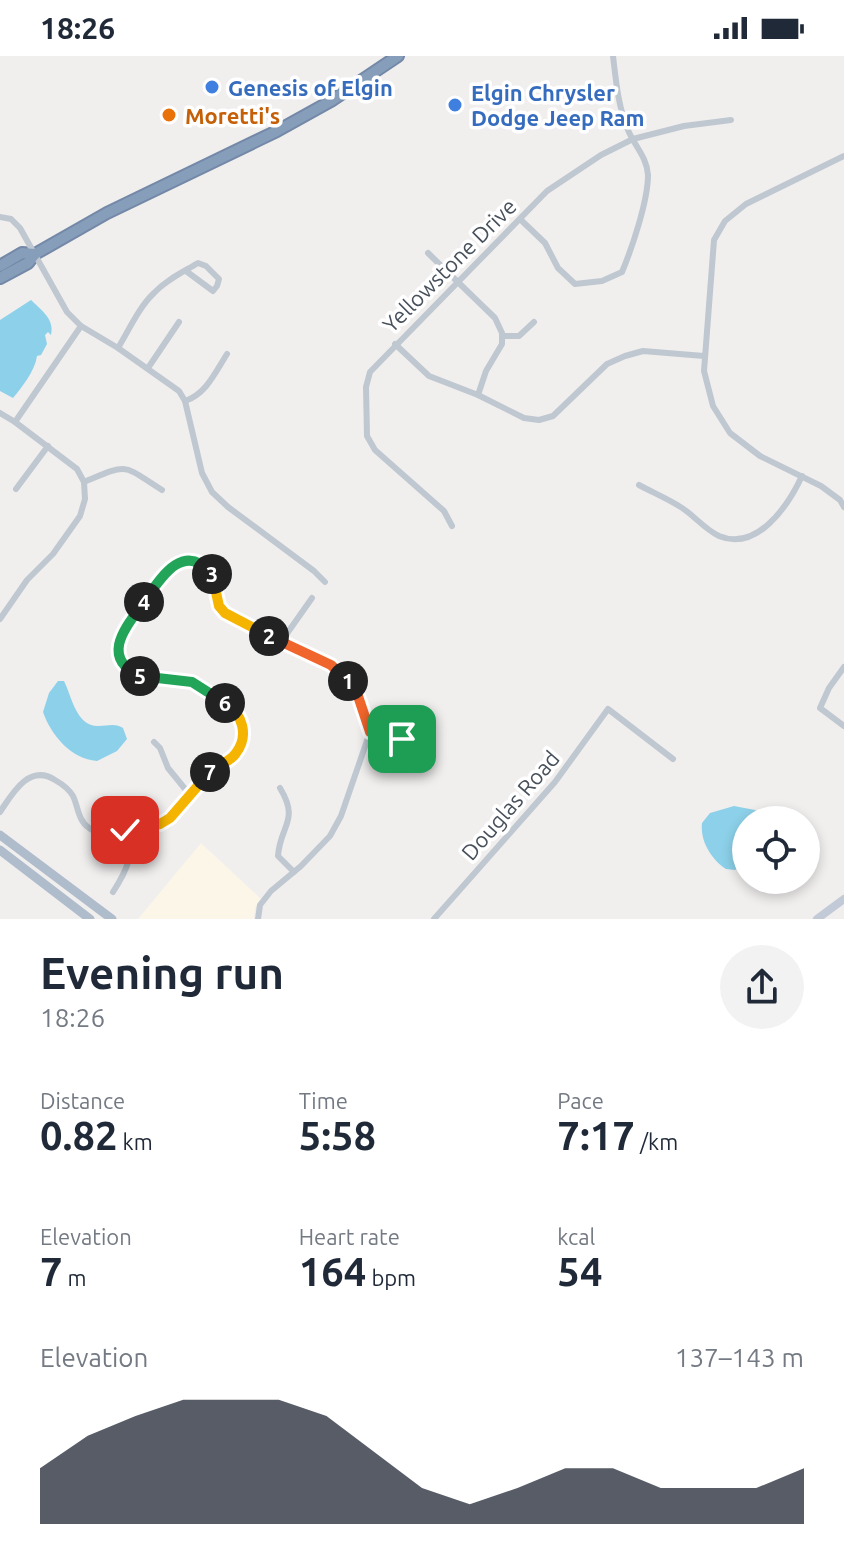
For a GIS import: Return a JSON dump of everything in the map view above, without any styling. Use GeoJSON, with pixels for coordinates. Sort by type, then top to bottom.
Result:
{"type":"FeatureCollection","features":[{"type":"Feature","properties":{"kind":"highway"},"geometry":{"type":"LineString","coordinates":[[0,278],[28,263],[35,254],[156,188],[277,131],[331,101],[398,56]]}},
{"type":"Feature","properties":{"kind":"highway"},"geometry":{"type":"LineString","coordinates":[[0,266],[22,253],[35,254]]}},
{"type":"Feature","properties":{"kind":"main road"},"geometry":{"type":"LineString","coordinates":[[0,835],[112,919]]}},
{"type":"Feature","properties":{"kind":"main road"},"geometry":{"type":"LineString","coordinates":[[0,850],[90,919]]}},
{"type":"Feature","properties":{"kind":"main road"},"geometry":{"type":"LineString","coordinates":[[817,919],[844,899]]}},
{"type":"Feature","properties":{"kind":"street"},"geometry":{"type":"LineString","coordinates":[[521,220],[545,243],[558,268],[575,284],[602,281],[622,272],[635,241],[648,176],[645,159],[633,139],[616,91],[613,56]]}},
{"type":"Feature","properties":{"kind":"street","name":"Yellowstone Drive"},"geometry":{"type":"LineString","coordinates":[[452,526],[444,511],[375,450],[367,436],[366,387],[370,372],[547,191],[601,155],[633,139],[684,126],[731,120]]}},
{"type":"Feature","properties":{"kind":"street"},"geometry":{"type":"LineString","coordinates":[[844,156],[746,204],[725,221],[714,240],[704,356],[705,380],[710,396],[730,433],[760,456],[821,486],[840,500],[844,507]]}},
{"type":"Feature","properties":{"kind":"street"},"geometry":{"type":"LineString","coordinates":[[0,217],[11,219],[20,228],[67,312],[81,326],[171,383],[185,401],[202,473],[212,492],[325,582]]}},
{"type":"Feature","properties":{"kind":"street"},"geometry":{"type":"LineString","coordinates":[[428,253],[495,318],[502,336],[502,344],[486,371],[478,395]]}},
{"type":"Feature","properties":{"kind":"street"},"geometry":{"type":"LineString","coordinates":[[118,348],[152,295],[186,271],[198,263],[206,266],[219,279],[217,286],[213,291],[186,271]]}},
{"type":"Feature","properties":{"kind":"street"},"geometry":{"type":"LineString","coordinates":[[148,368],[179,322]]}},
{"type":"Feature","properties":{"kind":"street"},"geometry":{"type":"LineString","coordinates":[[502,336],[519,336],[534,322]]}},
{"type":"Feature","properties":{"kind":"street"},"geometry":{"type":"LineString","coordinates":[[15,422],[81,326]]}},
{"type":"Feature","properties":{"kind":"street"},"geometry":{"type":"LineString","coordinates":[[395,344],[429,376],[478,395],[524,418],[539,420],[553,416],[607,364],[625,356],[643,351],[704,356]]}},
{"type":"Feature","properties":{"kind":"street"},"geometry":{"type":"LineString","coordinates":[[185,401],[206,388],[227,354]]}},
{"type":"Feature","properties":{"kind":"street"},"geometry":{"type":"LineString","coordinates":[[0,413],[71,462],[84,482],[85,499],[80,516],[52,556],[27,580],[0,619]]}},
{"type":"Feature","properties":{"kind":"street"},"geometry":{"type":"LineString","coordinates":[[16,489],[48,446]]}},
{"type":"Feature","properties":{"kind":"street"},"geometry":{"type":"LineString","coordinates":[[84,482],[120,467],[128,468],[162,490]]}},
{"type":"Feature","properties":{"kind":"street"},"geometry":{"type":"LineString","coordinates":[[639,485],[681,507],[712,532],[733,540],[760,531],[792,498],[802,476]]}},
{"type":"Feature","properties":{"kind":"street"},"geometry":{"type":"LineString","coordinates":[[0,812],[22,782],[41,774],[67,789],[79,816],[89,828],[102,833],[160,824],[179,810],[207,773],[235,755],[243,740],[243,724],[233,708],[192,682],[143,677],[129,671],[119,659],[117,646],[126,627],[165,572],[177,563],[194,561],[213,576],[219,606],[225,613],[324,661],[345,676],[357,693],[370,732],[341,816],[330,836],[271,891],[260,905],[258,919]]}},
{"type":"Feature","properties":{"kind":"street"},"geometry":{"type":"LineString","coordinates":[[281,642],[312,598]]}},
{"type":"Feature","properties":{"kind":"street"},"geometry":{"type":"LineString","coordinates":[[844,667],[820,708],[844,726]]}},
{"type":"Feature","properties":{"kind":"street","name":"Douglas Road"},"geometry":{"type":"LineString","coordinates":[[434,919],[555,782],[608,709],[673,759]]}},
{"type":"Feature","properties":{"kind":"street"},"geometry":{"type":"LineString","coordinates":[[370,732],[397,732]]}},
{"type":"Feature","properties":{"kind":"street"},"geometry":{"type":"LineString","coordinates":[[154,742],[160,748],[168,768],[190,795]]}},
{"type":"Feature","properties":{"kind":"street"},"geometry":{"type":"LineString","coordinates":[[280,788],[289,803],[290,812],[278,856],[294,872]]}},
{"type":"Feature","properties":{"kind":"street"},"geometry":{"type":"LineString","coordinates":[[113,892],[127,871],[131,858],[128,829]]}},
{"type":"Feature","properties":{"kind":"shaded area"},"geometry":{"type":"Polygon","coordinates":[[[201,843],[261,899],[255,908],[254,919],[138,919],[201,843]]]}},
{"type":"Feature","properties":{"kind":"water"},"geometry":{"type":"Polygon","coordinates":[[[31,300],[49,320],[51,335],[48,332],[45,335],[47,344],[13,398],[0,391],[0,320],[31,300]]]}},
{"type":"Feature","properties":{"kind":"water"},"geometry":{"type":"Polygon","coordinates":[[[58,681],[64,681],[76,710],[85,721],[91,725],[123,728],[127,739],[117,751],[97,761],[88,759],[71,751],[57,737],[43,712],[49,693],[58,681]]]}},
{"type":"Feature","properties":{"kind":"water"},"geometry":{"type":"Polygon","coordinates":[[[732,807],[732,870],[726,869],[716,860],[705,843],[702,823],[710,813],[732,807]]]}},
{"type":"Feature","properties":{"kind":"place","name":"Genesis of Elgin"},"geometry":{"type":"Point","coordinates":[212,87]}},
{"type":"Feature","properties":{"kind":"place","name":"Elgin Chrysler Dodge Jeep Ram"},"geometry":{"type":"Point","coordinates":[455,105]}},
{"type":"Feature","properties":{"kind":"place","name":"Moretti's"},"geometry":{"type":"Point","coordinates":[169,115]}},
{"type":"Feature","properties":{"kind":"route"},"geometry":{"type":"LineString","coordinates":[[125,830],[160,824],[170,818],[207,773],[235,755],[243,740],[243,724],[233,708],[192,682],[143,677],[129,671],[119,659],[117,646],[126,627],[165,572],[177,563],[194,561],[205,567],[213,576],[219,606],[225,613],[331,665],[345,676],[357,693],[370,732],[397,732],[402,739]]}}]}
